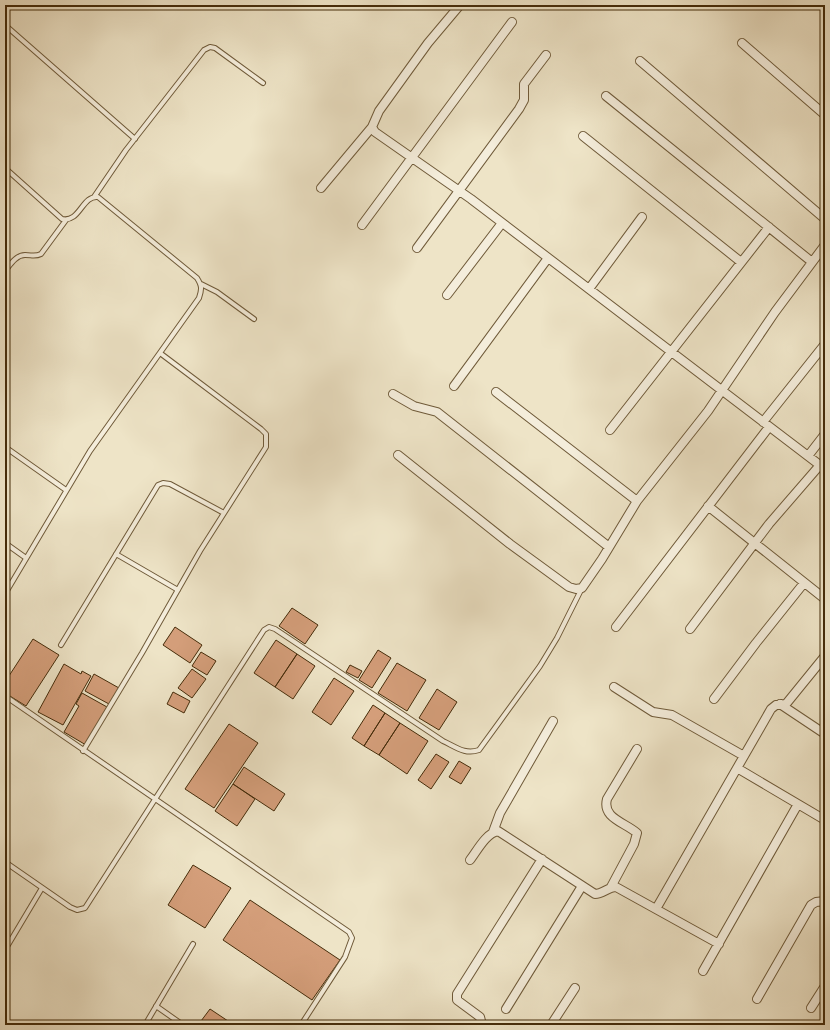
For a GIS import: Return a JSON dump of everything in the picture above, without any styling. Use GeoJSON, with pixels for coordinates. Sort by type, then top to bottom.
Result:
{"type":"FeatureCollection","features":[{"type":"Feature","properties":{"kind":"street"},"geometry":{"type":"LineString","coordinates":[[321,188],[372,127],[379,111],[428,43],[460,5]]}},
{"type":"Feature","properties":{"kind":"street"},"geometry":{"type":"LineString","coordinates":[[362,225],[512,22]]}},
{"type":"Feature","properties":{"kind":"street"},"geometry":{"type":"LineString","coordinates":[[742,43],[825,115]]}},
{"type":"Feature","properties":{"kind":"street"},"geometry":{"type":"LineString","coordinates":[[417,248],[519,109],[524,100],[524,84],[546,55]]}},
{"type":"Feature","properties":{"kind":"street"},"geometry":{"type":"LineString","coordinates":[[640,61],[825,219]]}},
{"type":"Feature","properties":{"kind":"street"},"geometry":{"type":"LineString","coordinates":[[606,96],[812,262]]}},
{"type":"Feature","properties":{"kind":"street"},"geometry":{"type":"LineString","coordinates":[[372,127],[375,132],[459,190],[671,353],[823,467],[754,543],[690,629]]}},
{"type":"Feature","properties":{"kind":"street"},"geometry":{"type":"LineString","coordinates":[[583,136],[741,262]]}},
{"type":"Feature","properties":{"kind":"street"},"geometry":{"type":"LineString","coordinates":[[589,289],[642,217]]}},
{"type":"Feature","properties":{"kind":"street"},"geometry":{"type":"LineString","coordinates":[[446,294],[502,223]]}},
{"type":"Feature","properties":{"kind":"street"},"geometry":{"type":"LineString","coordinates":[[610,430],[769,227]]}},
{"type":"Feature","properties":{"kind":"street"},"geometry":{"type":"LineString","coordinates":[[398,455],[510,544],[569,587],[576,590],[582,588],[609,547],[636,501],[722,390],[825,245]]}},
{"type":"Feature","properties":{"kind":"street"},"geometry":{"type":"LineString","coordinates":[[454,386],[548,258]]}},
{"type":"Feature","properties":{"kind":"street"},"geometry":{"type":"LineString","coordinates":[[616,627],[708,506],[825,344]]}},
{"type":"Feature","properties":{"kind":"street"},"geometry":{"type":"LineString","coordinates":[[496,392],[636,501]]}},
{"type":"Feature","properties":{"kind":"street"},"geometry":{"type":"LineString","coordinates":[[393,394],[414,406],[437,412],[609,547]]}},
{"type":"Feature","properties":{"kind":"street"},"geometry":{"type":"LineString","coordinates":[[808,456],[825,434]]}},
{"type":"Feature","properties":{"kind":"street"},"geometry":{"type":"LineString","coordinates":[[708,506],[825,599]]}},
{"type":"Feature","properties":{"kind":"street"},"geometry":{"type":"LineString","coordinates":[[714,699],[804,583]]}},
{"type":"Feature","properties":{"kind":"street"},"geometry":{"type":"LineString","coordinates":[[656,909],[771,709],[780,704],[786,704],[825,656]]}},
{"type":"Feature","properties":{"kind":"street"},"geometry":{"type":"LineString","coordinates":[[614,687],[653,712],[672,715],[744,756]]}},
{"type":"Feature","properties":{"kind":"street"},"geometry":{"type":"LineString","coordinates":[[780,704],[825,734]]}},
{"type":"Feature","properties":{"kind":"street"},"geometry":{"type":"LineString","coordinates":[[470,860],[493,832],[500,813],[553,721]]}},
{"type":"Feature","properties":{"kind":"street"},"geometry":{"type":"LineString","coordinates":[[493,832],[503,834],[595,894],[601,894],[611,887],[634,844],[636,833],[606,812],[605,807],[607,799],[636,749]]}},
{"type":"Feature","properties":{"kind":"street"},"geometry":{"type":"LineString","coordinates":[[737,768],[825,820]]}},
{"type":"Feature","properties":{"kind":"street"},"geometry":{"type":"LineString","coordinates":[[703,971],[798,804]]}},
{"type":"Feature","properties":{"kind":"street"},"geometry":{"type":"LineString","coordinates":[[479,1025],[481,1021],[480,1017],[457,1000],[457,994],[542,859]]}},
{"type":"Feature","properties":{"kind":"street"},"geometry":{"type":"LineString","coordinates":[[506,1009],[582,886]]}},
{"type":"Feature","properties":{"kind":"street"},"geometry":{"type":"LineString","coordinates":[[611,887],[624,890],[719,944]]}},
{"type":"Feature","properties":{"kind":"street"},"geometry":{"type":"LineString","coordinates":[[757,998],[811,905],[816,902],[825,901]]}},
{"type":"Feature","properties":{"kind":"street"},"geometry":{"type":"LineString","coordinates":[[811,1008],[825,986]]}},
{"type":"Feature","properties":{"kind":"street"},"geometry":{"type":"LineString","coordinates":[[551,1025],[575,988]]}},
{"type":"Feature","properties":{"kind":"lane"},"geometry":{"type":"LineString","coordinates":[[5,25],[135,139]]}},
{"type":"Feature","properties":{"kind":"lane"},"geometry":{"type":"LineString","coordinates":[[5,271],[19,257],[24,255],[36,257],[41,254],[66,220],[73,218],[88,200],[94,196],[135,139],[204,50],[210,47],[221,51],[263,83]]}},
{"type":"Feature","properties":{"kind":"lane"},"geometry":{"type":"LineString","coordinates":[[5,168],[55,214],[66,220]]}},
{"type":"Feature","properties":{"kind":"lane"},"geometry":{"type":"LineString","coordinates":[[5,594],[90,451],[199,298],[202,290],[201,284],[197,278],[106,202],[94,196]]}},
{"type":"Feature","properties":{"kind":"lane"},"geometry":{"type":"LineString","coordinates":[[201,284],[217,292],[254,320]]}},
{"type":"Feature","properties":{"kind":"lane"},"geometry":{"type":"LineString","coordinates":[[83,751],[142,653],[200,550],[266,447],[266,434],[249,419],[160,353]]}},
{"type":"Feature","properties":{"kind":"lane"},"geometry":{"type":"LineString","coordinates":[[5,447],[66,490]]}},
{"type":"Feature","properties":{"kind":"lane"},"geometry":{"type":"LineString","coordinates":[[61,645],[158,485],[163,483],[181,489],[224,513]]}},
{"type":"Feature","properties":{"kind":"lane"},"geometry":{"type":"LineString","coordinates":[[5,543],[26,558]]}},
{"type":"Feature","properties":{"kind":"lane"},"geometry":{"type":"LineString","coordinates":[[116,554],[178,590]]}},
{"type":"Feature","properties":{"kind":"lane"},"geometry":{"type":"LineString","coordinates":[[5,862],[70,907],[77,910],[85,908],[264,630],[269,627],[276,629],[443,741],[464,752],[472,753],[479,750],[485,744],[540,666],[557,638],[582,588]]}},
{"type":"Feature","properties":{"kind":"lane"},"geometry":{"type":"LineString","coordinates":[[5,696],[83,751],[349,932],[352,938],[345,957],[301,1025]]}},
{"type":"Feature","properties":{"kind":"lane"},"geometry":{"type":"LineString","coordinates":[[5,950],[42,888]]}},
{"type":"Feature","properties":{"kind":"lane"},"geometry":{"type":"LineString","coordinates":[[145,1025],[193,944]]}},
{"type":"Feature","properties":{"kind":"lane"},"geometry":{"type":"LineString","coordinates":[[156,1006],[183,1025]]}},
{"type":"Feature","properties":{"kind":"building"},"geometry":{"type":"Polygon","coordinates":[[[292,608],[318,625],[305,644],[279,626],[292,608]]]}},
{"type":"Feature","properties":{"kind":"building"},"geometry":{"type":"Polygon","coordinates":[[[175,627],[202,645],[190,663],[163,645],[175,627]]]}},
{"type":"Feature","properties":{"kind":"building"},"geometry":{"type":"Polygon","coordinates":[[[33,639],[59,655],[26,706],[5,693],[5,682],[33,639]]]}},
{"type":"Feature","properties":{"kind":"building"},"geometry":{"type":"Polygon","coordinates":[[[276,640],[297,654],[275,687],[254,673],[276,640]]]}},
{"type":"Feature","properties":{"kind":"building"},"geometry":{"type":"Polygon","coordinates":[[[378,650],[391,658],[372,688],[359,680],[378,650]]]}},
{"type":"Feature","properties":{"kind":"building"},"geometry":{"type":"Polygon","coordinates":[[[201,652],[216,661],[207,675],[192,666],[201,652]]]}},
{"type":"Feature","properties":{"kind":"building"},"geometry":{"type":"Polygon","coordinates":[[[297,654],[315,666],[293,699],[275,687],[297,654]]]}},
{"type":"Feature","properties":{"kind":"building"},"geometry":{"type":"Polygon","coordinates":[[[397,663],[426,680],[407,711],[378,693],[397,663]]]}},
{"type":"Feature","properties":{"kind":"building"},"geometry":{"type":"Polygon","coordinates":[[[64,664],[81,674],[82,671],[91,676],[63,725],[38,712],[64,664]]]}},
{"type":"Feature","properties":{"kind":"building"},"geometry":{"type":"Polygon","coordinates":[[[350,665],[362,671],[358,678],[346,672],[350,665]]]}},
{"type":"Feature","properties":{"kind":"building"},"geometry":{"type":"Polygon","coordinates":[[[192,669],[206,679],[192,698],[178,688],[192,669]]]}},
{"type":"Feature","properties":{"kind":"building"},"geometry":{"type":"Polygon","coordinates":[[[94,674],[119,688],[109,704],[85,691],[94,674]]]}},
{"type":"Feature","properties":{"kind":"building"},"geometry":{"type":"Polygon","coordinates":[[[334,678],[354,691],[331,725],[312,712],[334,678]]]}},
{"type":"Feature","properties":{"kind":"building"},"geometry":{"type":"Polygon","coordinates":[[[437,689],[457,702],[439,730],[419,718],[437,689]]]}},
{"type":"Feature","properties":{"kind":"building"},"geometry":{"type":"Polygon","coordinates":[[[173,692],[190,701],[184,713],[167,704],[173,692]]]}},
{"type":"Feature","properties":{"kind":"building"},"geometry":{"type":"Polygon","coordinates":[[[82,693],[107,707],[86,745],[64,732],[79,706],[76,704],[82,693]]]}},
{"type":"Feature","properties":{"kind":"building"},"geometry":{"type":"Polygon","coordinates":[[[373,705],[385,713],[364,746],[352,738],[373,705]]]}},
{"type":"Feature","properties":{"kind":"building"},"geometry":{"type":"Polygon","coordinates":[[[385,713],[400,723],[379,755],[364,746],[385,713]]]}},
{"type":"Feature","properties":{"kind":"building"},"geometry":{"type":"Polygon","coordinates":[[[400,723],[428,741],[407,774],[379,755],[400,723]]]}},
{"type":"Feature","properties":{"kind":"building"},"geometry":{"type":"Polygon","coordinates":[[[229,724],[258,743],[214,808],[185,789],[229,724]]]}},
{"type":"Feature","properties":{"kind":"building"},"geometry":{"type":"Polygon","coordinates":[[[436,754],[449,762],[431,789],[418,780],[436,754]]]}},
{"type":"Feature","properties":{"kind":"building"},"geometry":{"type":"Polygon","coordinates":[[[459,761],[471,768],[461,784],[449,777],[459,761]]]}},
{"type":"Feature","properties":{"kind":"building"},"geometry":{"type":"Polygon","coordinates":[[[244,767],[285,794],[274,811],[233,784],[244,767]]]}},
{"type":"Feature","properties":{"kind":"building"},"geometry":{"type":"Polygon","coordinates":[[[233,784],[255,799],[237,826],[215,811],[233,784]]]}},
{"type":"Feature","properties":{"kind":"building"},"geometry":{"type":"Polygon","coordinates":[[[193,865],[231,888],[205,928],[168,905],[193,865]]]}},
{"type":"Feature","properties":{"kind":"building"},"geometry":{"type":"Polygon","coordinates":[[[250,900],[340,960],[312,1000],[223,940],[250,900]]]}},
{"type":"Feature","properties":{"kind":"building"},"geometry":{"type":"Polygon","coordinates":[[[210,1009],[234,1025],[198,1025],[210,1009]]]}}]}
